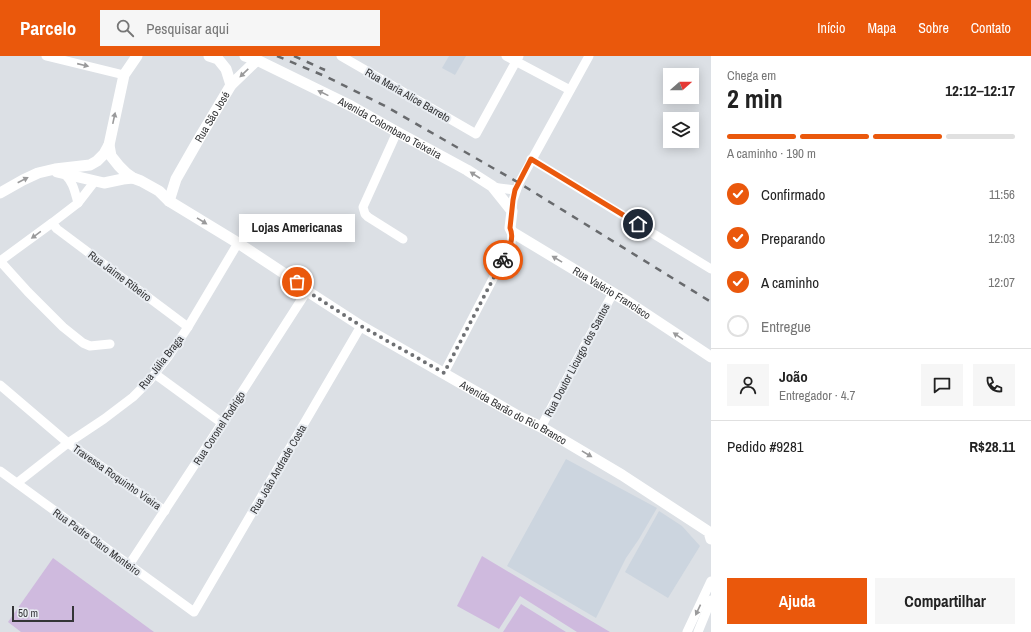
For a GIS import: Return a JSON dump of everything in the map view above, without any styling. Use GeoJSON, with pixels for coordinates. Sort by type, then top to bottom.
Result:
{"type":"FeatureCollection","features":[{"type":"Feature","properties":{"kind":"main road"},"geometry":{"type":"LineString","coordinates":[[0,193],[22,180],[38,173],[55,168],[90,165],[104,154],[109,145],[124,75],[137,56]]}},
{"type":"Feature","properties":{"kind":"main road"},"geometry":{"type":"LineString","coordinates":[[209,56],[218,59],[226,69],[231,85]]}},
{"type":"Feature","properties":{"kind":"main road","name":"Avenida Colombano Teixeira"},"geometry":{"type":"LineString","coordinates":[[245,56],[257,60],[351,106],[467,170],[492,186],[512,211]]}},
{"type":"Feature","properties":{"kind":"main road","name":"Rua São José"},"geometry":{"type":"LineString","coordinates":[[169,201],[176,179],[231,85],[257,60]]}},
{"type":"Feature","properties":{"kind":"main road"},"geometry":{"type":"LineString","coordinates":[[95,181],[98,165],[111,156],[109,145]]}},
{"type":"Feature","properties":{"kind":"main road","name":"Avenida Barão do Rio Branco"},"geometry":{"type":"LineString","coordinates":[[111,156],[119,166],[133,178],[159,191],[169,201],[238,243],[361,326],[518,416],[541,427],[622,475],[710,533]]}},
{"type":"Feature","properties":{"kind":"main road"},"geometry":{"type":"LineString","coordinates":[[48,170],[104,183],[133,178]]}},
{"type":"Feature","properties":{"kind":"main road","name":"Rua São José"},"geometry":{"type":"LineString","coordinates":[[159,191],[166,188],[176,179]]}},
{"type":"Feature","properties":{"kind":"main road"},"geometry":{"type":"LineString","coordinates":[[512,211],[510,228],[516,234]]}},
{"type":"Feature","properties":{"kind":"main road","name":"Rua Valério Francisco"},"geometry":{"type":"LineString","coordinates":[[516,234],[614,293],[711,357]]}},
{"type":"Feature","properties":{"kind":"street"},"geometry":{"type":"LineString","coordinates":[[46,56],[124,75]]}},
{"type":"Feature","properties":{"kind":"street","name":"Rua Maria Alice Barreto"},"geometry":{"type":"LineString","coordinates":[[341,56],[476,134],[517,59]]}},
{"type":"Feature","properties":{"kind":"street"},"geometry":{"type":"LineString","coordinates":[[506,56],[517,59],[570,90]]}},
{"type":"Feature","properties":{"kind":"street"},"geometry":{"type":"LineString","coordinates":[[512,211],[515,190],[589,56]]}},
{"type":"Feature","properties":{"kind":"street"},"geometry":{"type":"LineString","coordinates":[[397,132],[363,206],[365,214],[368,218],[403,239]]}},
{"type":"Feature","properties":{"kind":"street"},"geometry":{"type":"LineString","coordinates":[[531,159],[711,268]]}},
{"type":"Feature","properties":{"kind":"street"},"geometry":{"type":"LineString","coordinates":[[64,173],[74,187],[78,203]]}},
{"type":"Feature","properties":{"kind":"street"},"geometry":{"type":"LineString","coordinates":[[95,181],[78,203],[0,261],[63,327],[83,343],[90,346],[110,344]]}},
{"type":"Feature","properties":{"kind":"street"},"geometry":{"type":"LineString","coordinates":[[492,186],[515,190]]}},
{"type":"Feature","properties":{"kind":"street","name":"Rua Jaime Ribeiro"},"geometry":{"type":"LineString","coordinates":[[52,223],[57,229],[188,328]]}},
{"type":"Feature","properties":{"kind":"street"},"geometry":{"type":"LineString","coordinates":[[444,373],[516,234]]}},
{"type":"Feature","properties":{"kind":"street","name":"Rua Júlia Braga"},"geometry":{"type":"LineString","coordinates":[[17,483],[68,443],[104,419],[150,380],[188,328],[238,243]]}},
{"type":"Feature","properties":{"kind":"street","name":"Rua Coronel Rodrigo"},"geometry":{"type":"LineString","coordinates":[[129,565],[307,291]]}},
{"type":"Feature","properties":{"kind":"street","name":"Rua Doutor Licurgo dos Santos"},"geometry":{"type":"LineString","coordinates":[[541,427],[614,293]]}},
{"type":"Feature","properties":{"kind":"street","name":"Rua João Andrade Costa"},"geometry":{"type":"LineString","coordinates":[[194,612],[361,326]]}},
{"type":"Feature","properties":{"kind":"street"},"geometry":{"type":"LineString","coordinates":[[155,374],[222,423]]}},
{"type":"Feature","properties":{"kind":"street","name":"Travessa Roquinho Vieira"},"geometry":{"type":"LineString","coordinates":[[0,385],[68,443],[165,511]]}},
{"type":"Feature","properties":{"kind":"street","name":"Rua Padre Claro Monteiro"},"geometry":{"type":"LineString","coordinates":[[0,471],[194,612]]}},
{"type":"Feature","properties":{"kind":"street"},"geometry":{"type":"LineString","coordinates":[[687,632],[711,581]]}},
{"type":"Feature","properties":{"kind":"street"},"geometry":{"type":"LineString","coordinates":[[698,632],[711,600]]}},
{"type":"Feature","properties":{"kind":"shaded area"},"geometry":{"type":"Polygon","coordinates":[[[449,56],[466,56],[455,75],[442,68],[449,56]]]}},
{"type":"Feature","properties":{"kind":"shaded area"},"geometry":{"type":"Polygon","coordinates":[[[566,459],[657,508],[626,558],[596,618],[507,566],[566,459]]]}},
{"type":"Feature","properties":{"kind":"shaded area"},"geometry":{"type":"Polygon","coordinates":[[[659,511],[682,526],[700,546],[668,598],[625,572],[659,511]]]}},
{"type":"Feature","properties":{"kind":"shaded area"},"geometry":{"type":"Polygon","coordinates":[[[482,556],[610,632],[577,632],[520,596],[499,629],[457,606],[482,556]]]}},
{"type":"Feature","properties":{"kind":"shaded area"},"geometry":{"type":"Polygon","coordinates":[[[53,558],[154,632],[21,632],[8,622],[53,558]]]}},
{"type":"Feature","properties":{"kind":"shaded area"},"geometry":{"type":"Polygon","coordinates":[[[521,604],[566,632],[503,632],[521,604]]]}},
{"type":"Feature","properties":{"kind":"railway"},"geometry":{"type":"LineString","coordinates":[[277,56],[327,77],[387,107],[519,183],[711,302]]}},
{"type":"Feature","properties":{"kind":"railway"},"geometry":{"type":"LineString","coordinates":[[294,56],[325,70]]}},
{"type":"Feature","properties":{"kind":"way so far"},"geometry":{"type":"LineString","coordinates":[[297,282],[307,291],[361,326],[444,373],[503,260]]}},
{"type":"Feature","properties":{"kind":"place","name":"Lojas Americanas"},"geometry":{"type":"Point","coordinates":[297,282]}},
{"type":"Feature","properties":{"kind":"route"},"geometry":{"type":"LineString","coordinates":[[503,260],[511,244],[512,232],[510,228],[515,190],[531,159],[638,224]]}}]}
